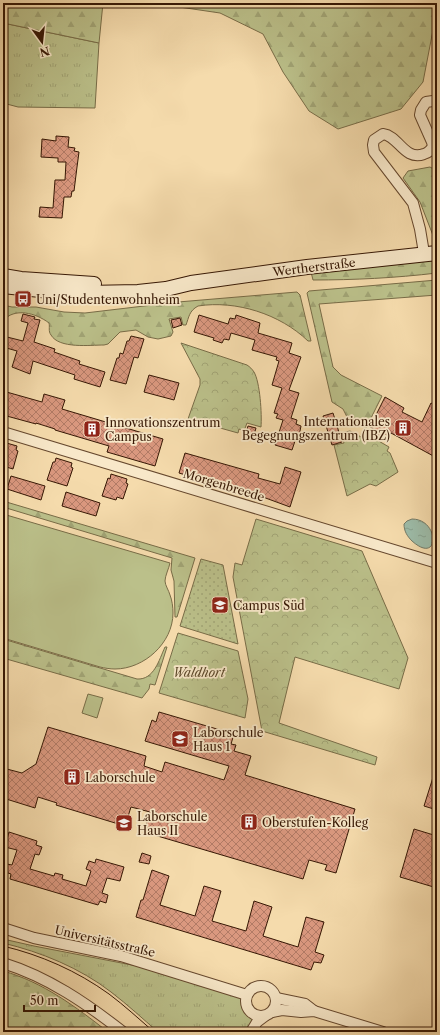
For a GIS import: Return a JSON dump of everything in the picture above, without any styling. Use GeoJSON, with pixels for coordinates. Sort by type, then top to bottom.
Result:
{"type":"FeatureCollection","features":[{"type":"Feature","properties":{"kind":"main road","name":"Wertherstraße"},"geometry":{"type":"LineString","coordinates":[[3,286],[59,292],[110,293],[166,289],[314,266],[430,253]]}},
{"type":"Feature","properties":{"kind":"main road","name":"Wertherstraße"},"geometry":{"type":"LineString","coordinates":[[3,270],[48,280]]}},
{"type":"Feature","properties":{"kind":"main road","name":"Wertherstraße"},"geometry":{"type":"LineString","coordinates":[[3,276],[108,285],[191,284]]}},
{"type":"Feature","properties":{"kind":"street"},"geometry":{"type":"LineString","coordinates":[[430,253],[420,229],[413,203],[374,152],[373,146],[374,140],[383,134],[390,136],[410,154],[419,156],[428,152],[433,146],[420,115],[426,102],[433,101],[437,103]]}},
{"type":"Feature","properties":{"kind":"street","name":"Morgenbreede"},"geometry":{"type":"LineString","coordinates":[[3,432],[437,563]]}},
{"type":"Feature","properties":{"kind":"street","name":"Universitätsstraße"},"geometry":{"type":"LineString","coordinates":[[3,928],[44,941],[121,956],[248,994]]}},
{"type":"Feature","properties":{"kind":"street"},"geometry":{"type":"LineString","coordinates":[[3,963],[58,986],[94,1009],[122,1032]]}},
{"type":"Feature","properties":{"kind":"street"},"geometry":{"type":"LineString","coordinates":[[251,1032],[257,1022],[268,1014],[276,1003],[276,998],[271,990],[263,986],[254,988],[248,994],[246,1000],[249,1011],[253,1014],[259,1016],[268,1014],[282,1010],[301,1012],[314,1011]]}},
{"type":"Feature","properties":{"kind":"street"},"geometry":{"type":"LineString","coordinates":[[276,998],[305,1004],[314,1011],[383,1032]]}},
{"type":"Feature","properties":{"kind":"green space"},"geometry":{"type":"Polygon","coordinates":[[[3,3],[103,3],[99,43],[3,23],[3,3]]]}},
{"type":"Feature","properties":{"kind":"green space"},"geometry":{"type":"Polygon","coordinates":[[[152,3],[437,3],[437,19],[433,30],[423,82],[401,109],[338,129],[309,111],[283,72],[263,34],[220,13],[152,3]]]}},
{"type":"Feature","properties":{"kind":"green space"},"geometry":{"type":"Polygon","coordinates":[[[3,23],[99,43],[95,108],[18,107],[3,103],[3,23]]]}},
{"type":"Feature","properties":{"kind":"green space"},"geometry":{"type":"Polygon","coordinates":[[[430,167],[437,171],[437,195],[435,202],[437,208],[437,238],[434,238],[420,202],[403,178],[408,171],[430,167]]]}},
{"type":"Feature","properties":{"kind":"green space"},"geometry":{"type":"Polygon","coordinates":[[[437,259],[437,273],[421,275],[344,280],[313,280],[311,272],[437,259]]]}},
{"type":"Feature","properties":{"kind":"green space"},"geometry":{"type":"Polygon","coordinates":[[[437,280],[437,295],[319,304],[333,367],[341,375],[382,396],[366,428],[347,417],[343,409],[332,402],[307,293],[309,291],[437,280]]]}},
{"type":"Feature","properties":{"kind":"green space"},"geometry":{"type":"Polygon","coordinates":[[[297,292],[300,295],[311,341],[308,341],[297,331],[271,316],[242,307],[227,305],[198,306],[191,312],[186,325],[183,325],[181,317],[169,319],[173,332],[171,336],[158,339],[148,337],[136,330],[120,332],[108,344],[104,345],[83,346],[61,342],[50,334],[49,323],[32,314],[13,314],[3,321],[3,305],[12,307],[36,307],[64,312],[85,313],[178,302],[297,292]]]}},
{"type":"Feature","properties":{"kind":"green space"},"geometry":{"type":"Polygon","coordinates":[[[181,343],[247,365],[251,368],[256,377],[259,390],[261,427],[247,423],[244,431],[239,429],[238,433],[188,419],[200,385],[200,379],[181,343]]]}},
{"type":"Feature","properties":{"kind":"green space"},"geometry":{"type":"Polygon","coordinates":[[[350,431],[363,438],[370,436],[389,447],[387,451],[390,453],[398,472],[376,486],[370,484],[347,496],[334,445],[344,443],[341,433],[350,431]]]}},
{"type":"Feature","properties":{"kind":"green space"},"geometry":{"type":"Polygon","coordinates":[[[3,501],[195,558],[177,617],[175,617],[174,581],[171,570],[172,558],[3,507],[3,501]]]}},
{"type":"Feature","properties":{"kind":"green space"},"geometry":{"type":"Polygon","coordinates":[[[3,514],[170,563],[165,581],[173,606],[172,624],[162,644],[146,659],[126,668],[113,669],[100,667],[3,638],[3,514]]]}},
{"type":"Feature","properties":{"kind":"green space"},"geometry":{"type":"Polygon","coordinates":[[[256,519],[362,551],[408,658],[399,689],[295,657],[279,723],[377,757],[375,765],[262,731],[233,577],[235,563],[242,565],[256,519]]]}},
{"type":"Feature","properties":{"kind":"green space"},"geometry":{"type":"Polygon","coordinates":[[[201,559],[223,565],[238,644],[180,626],[201,559]]]}},
{"type":"Feature","properties":{"kind":"green space","name":"Waldhort"},"geometry":{"type":"Polygon","coordinates":[[[178,633],[238,651],[248,699],[245,718],[159,693],[178,633]]]}},
{"type":"Feature","properties":{"kind":"green space"},"geometry":{"type":"Polygon","coordinates":[[[3,639],[137,679],[148,676],[152,673],[165,647],[167,647],[155,685],[150,684],[149,689],[142,698],[3,658],[3,639]]]}},
{"type":"Feature","properties":{"kind":"green space"},"geometry":{"type":"Polygon","coordinates":[[[88,694],[103,698],[97,718],[82,713],[88,694]]]}},
{"type":"Feature","properties":{"kind":"green space"},"geometry":{"type":"Polygon","coordinates":[[[3,939],[137,966],[242,995],[242,1007],[248,1016],[255,1021],[248,1032],[158,1032],[117,997],[86,975],[46,956],[3,943],[3,939]]]}},
{"type":"Feature","properties":{"kind":"green space"},"geometry":{"type":"Polygon","coordinates":[[[3,971],[32,982],[58,996],[84,1013],[108,1032],[3,1032],[3,971]]]}},
{"type":"Feature","properties":{"kind":"water"},"geometry":{"type":"Polygon","coordinates":[[[412,519],[421,521],[428,526],[432,533],[432,545],[428,548],[421,547],[412,541],[406,533],[404,524],[412,519]]]}},
{"type":"Feature","properties":{"kind":"building"},"geometry":{"type":"Polygon","coordinates":[[[56,136],[69,137],[68,147],[75,148],[74,151],[79,152],[74,191],[72,191],[71,197],[64,197],[62,218],[39,217],[40,207],[53,208],[55,180],[65,180],[66,162],[58,162],[58,158],[41,157],[42,139],[56,141],[56,136]]]}},
{"type":"Feature","properties":{"kind":"building"},"geometry":{"type":"Polygon","coordinates":[[[23,314],[40,320],[34,342],[55,349],[54,352],[80,361],[79,364],[105,372],[100,387],[74,379],[75,375],[33,361],[30,374],[12,367],[17,351],[3,347],[3,336],[23,341],[28,323],[21,321],[23,314]]]}},
{"type":"Feature","properties":{"kind":"building"},"geometry":{"type":"Polygon","coordinates":[[[199,315],[228,324],[230,318],[235,319],[236,315],[260,323],[258,333],[292,343],[289,353],[301,357],[289,390],[299,393],[291,418],[297,420],[296,424],[301,426],[299,436],[297,435],[292,450],[275,445],[283,420],[276,418],[278,414],[274,413],[282,388],[272,385],[279,361],[276,360],[277,357],[252,350],[255,340],[231,333],[229,340],[224,339],[222,343],[213,340],[214,338],[194,332],[199,315]]]}},
{"type":"Feature","properties":{"kind":"building"},"geometry":{"type":"Polygon","coordinates":[[[180,318],[182,325],[173,328],[171,320],[180,318]]]}},
{"type":"Feature","properties":{"kind":"building"},"geometry":{"type":"Polygon","coordinates":[[[131,336],[144,339],[138,358],[134,357],[126,384],[110,380],[117,358],[119,358],[120,353],[123,354],[127,341],[129,341],[131,336]]]}},
{"type":"Feature","properties":{"kind":"building"},"geometry":{"type":"Polygon","coordinates":[[[149,375],[179,383],[174,400],[144,392],[149,375]]]}},
{"type":"Feature","properties":{"kind":"building","name":"Innovationszentrum Campus"},"geometry":{"type":"Polygon","coordinates":[[[3,391],[42,402],[44,394],[65,400],[62,409],[163,439],[155,466],[107,452],[109,446],[36,423],[3,415],[3,391]]]}},
{"type":"Feature","properties":{"kind":"building","name":"Internationales Begegnungszentrum (IBZ)"},"geometry":{"type":"Polygon","coordinates":[[[385,397],[404,408],[402,412],[422,422],[431,403],[437,406],[437,458],[391,433],[389,437],[383,434],[381,437],[373,433],[375,430],[370,427],[385,397]]]}},
{"type":"Feature","properties":{"kind":"building"},"geometry":{"type":"Polygon","coordinates":[[[333,413],[342,442],[332,445],[323,416],[333,413]]]}},
{"type":"Feature","properties":{"kind":"building"},"geometry":{"type":"Polygon","coordinates":[[[248,426],[256,428],[254,435],[246,433],[248,426]]]}},
{"type":"Feature","properties":{"kind":"building"},"geometry":{"type":"Polygon","coordinates":[[[3,442],[17,446],[16,450],[18,451],[13,469],[3,466],[3,442]]]}},
{"type":"Feature","properties":{"kind":"building"},"geometry":{"type":"Polygon","coordinates":[[[185,453],[259,474],[258,478],[280,484],[285,467],[301,472],[290,507],[233,487],[232,489],[179,473],[185,453]]]}},
{"type":"Feature","properties":{"kind":"building"},"geometry":{"type":"Polygon","coordinates":[[[56,458],[72,463],[71,467],[73,468],[67,486],[47,480],[53,462],[55,462],[56,458]]]}},
{"type":"Feature","properties":{"kind":"building"},"geometry":{"type":"Polygon","coordinates":[[[111,474],[127,479],[126,483],[128,484],[123,499],[117,497],[116,500],[102,496],[108,478],[110,479],[111,474]]]}},
{"type":"Feature","properties":{"kind":"building"},"geometry":{"type":"Polygon","coordinates":[[[11,476],[45,486],[41,500],[7,489],[11,476]]]}},
{"type":"Feature","properties":{"kind":"building"},"geometry":{"type":"Polygon","coordinates":[[[66,492],[100,503],[96,516],[62,506],[66,492]]]}},
{"type":"Feature","properties":{"kind":"building"},"geometry":{"type":"Polygon","coordinates":[[[159,712],[234,734],[231,744],[236,745],[234,751],[251,756],[245,775],[355,809],[336,873],[325,870],[327,865],[309,860],[303,879],[144,832],[150,812],[131,807],[125,826],[56,805],[57,803],[38,797],[35,808],[3,798],[3,768],[22,773],[36,764],[48,727],[146,756],[144,766],[162,772],[165,762],[224,780],[229,766],[145,741],[152,720],[156,722],[159,712]]]}},
{"type":"Feature","properties":{"kind":"building"},"geometry":{"type":"Polygon","coordinates":[[[435,771],[437,771],[437,810],[424,806],[435,771]]]}},
{"type":"Feature","properties":{"kind":"building"},"geometry":{"type":"Polygon","coordinates":[[[414,829],[437,836],[437,888],[400,877],[414,829]]]}},
{"type":"Feature","properties":{"kind":"building"},"geometry":{"type":"Polygon","coordinates":[[[9,832],[37,841],[36,845],[42,847],[39,855],[35,854],[30,869],[54,876],[55,873],[63,875],[62,879],[86,886],[91,871],[86,869],[89,861],[95,863],[96,859],[124,867],[120,881],[107,878],[102,893],[108,895],[106,903],[100,901],[98,905],[10,879],[11,874],[5,872],[7,864],[12,865],[17,850],[5,847],[9,832]]]}},
{"type":"Feature","properties":{"kind":"building"},"geometry":{"type":"Polygon","coordinates":[[[142,853],[151,856],[149,864],[139,862],[142,853]]]}},
{"type":"Feature","properties":{"kind":"building"},"geometry":{"type":"Polygon","coordinates":[[[152,870],[169,876],[160,905],[195,916],[204,886],[221,891],[212,921],[246,931],[254,901],[272,907],[263,936],[298,947],[306,917],[324,922],[315,952],[324,955],[321,963],[314,962],[311,970],[136,917],[152,870]]]}},
{"type":"Feature","properties":{"kind":"tram line"},"geometry":{"type":"LineString","coordinates":[[3,946],[45,959],[84,978],[115,999],[154,1032]]}},
{"type":"Feature","properties":{"kind":"place","name":"Uni/Studentenwohnheim"},"geometry":{"type":"Point","coordinates":[23,299]}},
{"type":"Feature","properties":{"kind":"place","name":"Internationales Begegnungszentrum (IBZ)"},"geometry":{"type":"Point","coordinates":[403,428]}},
{"type":"Feature","properties":{"kind":"place","name":"Innovationszentrum Campus"},"geometry":{"type":"Point","coordinates":[92,429]}},
{"type":"Feature","properties":{"kind":"place","name":"Campus Süd"},"geometry":{"type":"Point","coordinates":[220,605]}},
{"type":"Feature","properties":{"kind":"place","name":"Laborschule Haus 1"},"geometry":{"type":"Point","coordinates":[180,739]}},
{"type":"Feature","properties":{"kind":"place","name":"Laborschule"},"geometry":{"type":"Point","coordinates":[72,777]}},
{"type":"Feature","properties":{"kind":"place","name":"Oberstufen-Kolleg"},"geometry":{"type":"Point","coordinates":[249,822]}},
{"type":"Feature","properties":{"kind":"place","name":"Laborschule Haus II"},"geometry":{"type":"Point","coordinates":[124,823]}}]}
